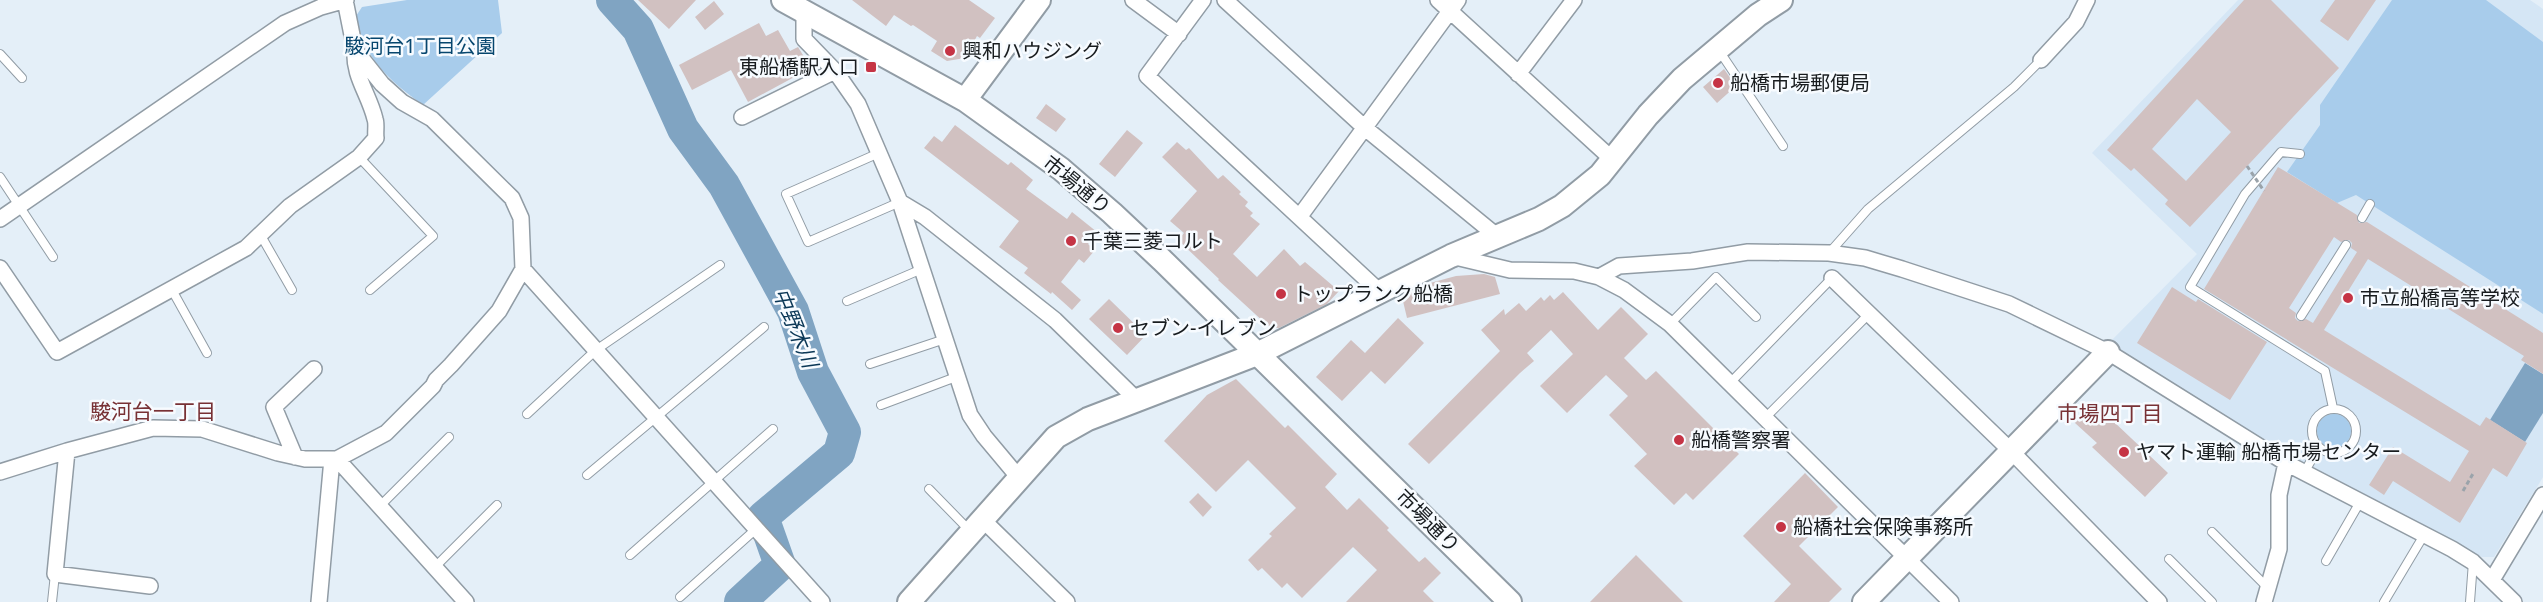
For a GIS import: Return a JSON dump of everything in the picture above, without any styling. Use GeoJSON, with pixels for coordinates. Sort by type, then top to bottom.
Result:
{"type":"FeatureCollection","features":[{"type":"Feature","properties":{"kind":"street"},"geometry":{"type":"LineString","coordinates":[[0,219],[285,23],[321,7],[345,0],[355,50],[354,63],[362,90],[375,119],[376,138],[359,157],[290,206],[246,248],[57,352],[0,268]]}},
{"type":"Feature","properties":{"kind":"street","name":"市場通り"},"geometry":{"type":"LineString","coordinates":[[783,0],[965,100],[1061,170],[1113,213],[1510,602]]}},
{"type":"Feature","properties":{"kind":"street"},"geometry":{"type":"LineString","coordinates":[[965,100],[1039,0]]}},
{"type":"Feature","properties":{"kind":"street"},"geometry":{"type":"LineString","coordinates":[[1133,0],[1179,34]]}},
{"type":"Feature","properties":{"kind":"street"},"geometry":{"type":"LineString","coordinates":[[1203,0],[1147,76],[1380,292]]}},
{"type":"Feature","properties":{"kind":"street"},"geometry":{"type":"LineString","coordinates":[[1224,0],[1365,128],[1498,237]]}},
{"type":"Feature","properties":{"kind":"street"},"geometry":{"type":"LineString","coordinates":[[1438,0],[1454,5],[1518,74],[1613,160]]}},
{"type":"Feature","properties":{"kind":"street"},"geometry":{"type":"LineString","coordinates":[[1518,74],[1574,0]]}},
{"type":"Feature","properties":{"kind":"street"},"geometry":{"type":"LineString","coordinates":[[909,602],[1056,437],[1088,419],[1257,354],[1451,256],[1539,219],[1562,206],[1613,160],[1648,115],[1717,48],[1752,8],[1781,0]]}},
{"type":"Feature","properties":{"kind":"street"},"geometry":{"type":"LineString","coordinates":[[2041,60],[2076,22],[2087,0]]}},
{"type":"Feature","properties":{"kind":"street"},"geometry":{"type":"LineString","coordinates":[[1300,216],[1454,5]]}},
{"type":"Feature","properties":{"kind":"street"},"geometry":{"type":"LineString","coordinates":[[804,10],[804,39],[835,71],[858,104],[900,202],[970,415],[984,436],[1020,479]]}},
{"type":"Feature","properties":{"kind":"street"},"geometry":{"type":"LineString","coordinates":[[0,472],[153,428],[202,429],[295,457],[335,459],[386,433],[452,366],[499,311],[523,269],[521,218],[512,198],[432,119],[402,102],[382,84],[355,50]]}},
{"type":"Feature","properties":{"kind":"street"},"geometry":{"type":"LineString","coordinates":[[742,117],[835,71]]}},
{"type":"Feature","properties":{"kind":"street"},"geometry":{"type":"LineString","coordinates":[[900,202],[925,217],[1055,320],[1138,401]]}},
{"type":"Feature","properties":{"kind":"street"},"geometry":{"type":"LineString","coordinates":[[1599,277],[1619,266],[1692,261],[1748,252],[1829,253],[1865,258],[1902,268],[2009,304],[2108,352],[2286,463],[2473,562],[2514,602]]}},
{"type":"Feature","properties":{"kind":"street"},"geometry":{"type":"LineString","coordinates":[[1451,256],[1510,270],[1574,271],[1599,277],[1624,290],[1670,324],[1951,602]]}},
{"type":"Feature","properties":{"kind":"street"},"geometry":{"type":"LineString","coordinates":[[523,269],[822,602]]}},
{"type":"Feature","properties":{"kind":"street"},"geometry":{"type":"LineString","coordinates":[[1832,278],[2011,451],[2159,602]]}},
{"type":"Feature","properties":{"kind":"street"},"geometry":{"type":"LineString","coordinates":[[1864,602],[2108,352]]}},
{"type":"Feature","properties":{"kind":"street"},"geometry":{"type":"LineString","coordinates":[[295,457],[274,407],[314,369]]}},
{"type":"Feature","properties":{"kind":"street"},"geometry":{"type":"LineString","coordinates":[[68,451],[55,574],[150,586]]}},
{"type":"Feature","properties":{"kind":"street"},"geometry":{"type":"LineString","coordinates":[[335,459],[381,505],[466,602]]}},
{"type":"Feature","properties":{"kind":"street"},"geometry":{"type":"LineString","coordinates":[[319,602],[335,459]]}},
{"type":"Feature","properties":{"kind":"street"},"geometry":{"type":"LineString","coordinates":[[2266,595],[2279,549],[2279,495],[2286,463]]}},
{"type":"Feature","properties":{"kind":"street"},"geometry":{"type":"LineString","coordinates":[[2492,580],[2543,495]]}},
{"type":"Feature","properties":{"kind":"street"},"geometry":{"type":"LineString","coordinates":[[977,527],[1067,602]]}},
{"type":"Feature","properties":{"kind":"lane"},"geometry":{"type":"LineString","coordinates":[[1717,48],[1783,146]]}},
{"type":"Feature","properties":{"kind":"lane"},"geometry":{"type":"LineString","coordinates":[[0,54],[22,78]]}},
{"type":"Feature","properties":{"kind":"lane"},"geometry":{"type":"LineString","coordinates":[[1829,253],[1868,209],[2014,87],[2041,60]]}},
{"type":"Feature","properties":{"kind":"lane"},"geometry":{"type":"LineString","coordinates":[[2300,154],[2281,152],[2245,194],[2190,287],[2285,342],[2325,371],[2333,408]]}},
{"type":"Feature","properties":{"kind":"lane"},"geometry":{"type":"LineString","coordinates":[[879,153],[786,194],[808,242],[900,202]]}},
{"type":"Feature","properties":{"kind":"lane"},"geometry":{"type":"LineString","coordinates":[[359,157],[432,236],[370,290]]}},
{"type":"Feature","properties":{"kind":"lane"},"geometry":{"type":"LineString","coordinates":[[0,177],[53,257]]}},
{"type":"Feature","properties":{"kind":"lane"},"geometry":{"type":"LineString","coordinates":[[2362,218],[2370,204]]}},
{"type":"Feature","properties":{"kind":"lane"},"geometry":{"type":"LineString","coordinates":[[260,234],[292,290]]}},
{"type":"Feature","properties":{"kind":"lane"},"geometry":{"type":"LineString","coordinates":[[2301,316],[2346,245]]}},
{"type":"Feature","properties":{"kind":"lane"},"geometry":{"type":"LineString","coordinates":[[527,414],[596,350],[720,265]]}},
{"type":"Feature","properties":{"kind":"lane"},"geometry":{"type":"LineString","coordinates":[[847,301],[922,269]]}},
{"type":"Feature","properties":{"kind":"lane"},"geometry":{"type":"LineString","coordinates":[[1670,324],[1716,277],[1756,317]]}},
{"type":"Feature","properties":{"kind":"lane"},"geometry":{"type":"LineString","coordinates":[[1730,383],[1832,278]]}},
{"type":"Feature","properties":{"kind":"lane"},"geometry":{"type":"LineString","coordinates":[[172,290],[207,353]]}},
{"type":"Feature","properties":{"kind":"lane"},"geometry":{"type":"LineString","coordinates":[[1765,418],[1869,314]]}},
{"type":"Feature","properties":{"kind":"lane"},"geometry":{"type":"LineString","coordinates":[[587,475],[764,327]]}},
{"type":"Feature","properties":{"kind":"lane"},"geometry":{"type":"LineString","coordinates":[[870,364],[946,339]]}},
{"type":"Feature","properties":{"kind":"lane"},"geometry":{"type":"LineString","coordinates":[[881,405],[956,377]]}},
{"type":"Feature","properties":{"kind":"lane"},"geometry":{"type":"LineString","coordinates":[[2333,408],[2350,414],[2358,430],[2351,447],[2336,454],[2318,448],[2311,432],[2317,415],[2333,408]]}},
{"type":"Feature","properties":{"kind":"lane"},"geometry":{"type":"LineString","coordinates":[[630,555],[712,480],[773,429]]}},
{"type":"Feature","properties":{"kind":"lane"},"geometry":{"type":"LineString","coordinates":[[381,505],[448,437]]}},
{"type":"Feature","properties":{"kind":"lane"},"geometry":{"type":"LineString","coordinates":[[2304,473],[2318,448]]}},
{"type":"Feature","properties":{"kind":"lane"},"geometry":{"type":"LineString","coordinates":[[929,489],[977,527]]}},
{"type":"Feature","properties":{"kind":"lane"},"geometry":{"type":"LineString","coordinates":[[2326,561],[2360,502]]}},
{"type":"Feature","properties":{"kind":"lane"},"geometry":{"type":"LineString","coordinates":[[435,567],[497,505]]}},
{"type":"Feature","properties":{"kind":"lane"},"geometry":{"type":"LineString","coordinates":[[680,597],[756,529]]}},
{"type":"Feature","properties":{"kind":"lane"},"geometry":{"type":"LineString","coordinates":[[2212,532],[2266,595]]}},
{"type":"Feature","properties":{"kind":"lane"},"geometry":{"type":"LineString","coordinates":[[2384,602],[2424,535]]}},
{"type":"Feature","properties":{"kind":"lane"},"geometry":{"type":"LineString","coordinates":[[2169,559],[2212,602]]}},
{"type":"Feature","properties":{"kind":"lane"},"geometry":{"type":"LineString","coordinates":[[2470,602],[2473,562]]}},
{"type":"Feature","properties":{"kind":"lane"},"geometry":{"type":"LineString","coordinates":[[52,602],[55,574]]}},
{"type":"Feature","properties":{"kind":"path"},"geometry":{"type":"LineString","coordinates":[[2247,166],[2264,191]]}},
{"type":"Feature","properties":{"kind":"path"},"geometry":{"type":"LineString","coordinates":[[2463,491],[2474,472]]}},
{"type":"Feature","properties":{"kind":"shaded area","name":"市立船橋高等学校"},"geometry":{"type":"Polygon","coordinates":[[[2238,0],[2530,0],[2543,9],[2543,477],[2494,557],[2482,557],[2307,467],[2181,391],[2110,342],[2197,254],[2092,153],[2238,0]]]}},
{"type":"Feature","properties":{"kind":"shaded area"},"geometry":{"type":"Polygon","coordinates":[[[2525,363],[2543,374],[2543,413],[2525,442],[2490,420],[2525,363]]]}},
{"type":"Feature","properties":{"kind":"green space","name":"駿河台1丁目公園"},"geometry":{"type":"Polygon","coordinates":[[[407,0],[498,0],[502,33],[423,105],[380,67],[365,44],[356,16],[362,7],[407,0]]]}},
{"type":"Feature","properties":{"kind":"green space"},"geometry":{"type":"Polygon","coordinates":[[[2392,0],[2486,0],[2543,42],[2543,314],[2356,195],[2337,203],[2287,172],[2320,125],[2320,105],[2392,0]]]}},
{"type":"Feature","properties":{"kind":"green space"},"geometry":{"type":"Polygon","coordinates":[[[2334,414],[2346,419],[2351,431],[2346,443],[2334,448],[2322,443],[2317,431],[2322,419],[2334,414]]]}},
{"type":"Feature","properties":{"kind":"building"},"geometry":{"type":"Polygon","coordinates":[[[638,0],[696,0],[669,29],[638,0]]]}},
{"type":"Feature","properties":{"kind":"building"},"geometry":{"type":"Polygon","coordinates":[[[852,0],[969,0],[995,18],[980,38],[977,36],[965,58],[947,61],[931,51],[937,41],[913,25],[911,26],[894,15],[886,26],[852,0]]]}},
{"type":"Feature","properties":{"kind":"building"},"geometry":{"type":"Polygon","coordinates":[[[2244,0],[2271,0],[2339,68],[2190,227],[2165,204],[2168,200],[2134,168],[2131,171],[2107,150],[2244,0]],[[2197,99],[2152,149],[2186,181],[2231,132],[2197,99]]]}},
{"type":"Feature","properties":{"kind":"building"},"geometry":{"type":"Polygon","coordinates":[[[2335,0],[2376,0],[2348,41],[2320,21],[2335,0]]]}},
{"type":"Feature","properties":{"kind":"building"},"geometry":{"type":"Polygon","coordinates":[[[714,1],[724,14],[705,30],[695,17],[714,1]]]}},
{"type":"Feature","properties":{"kind":"building"},"geometry":{"type":"Polygon","coordinates":[[[759,23],[766,36],[778,30],[790,51],[798,47],[811,68],[748,102],[731,70],[692,90],[679,65],[759,23]]]}},
{"type":"Feature","properties":{"kind":"building"},"geometry":{"type":"Polygon","coordinates":[[[1724,69],[1736,86],[1717,103],[1703,87],[1724,69]]]}},
{"type":"Feature","properties":{"kind":"building"},"geometry":{"type":"Polygon","coordinates":[[[1046,104],[1066,119],[1056,132],[1036,118],[1046,104]]]}},
{"type":"Feature","properties":{"kind":"building"},"geometry":{"type":"Polygon","coordinates":[[[955,125],[1008,165],[1011,162],[1033,180],[1026,189],[1067,219],[1072,212],[1097,232],[1088,244],[1095,250],[1084,263],[1079,259],[1061,282],[1081,300],[1072,310],[1052,292],[1051,294],[1024,273],[1028,268],[999,247],[1019,221],[924,148],[934,136],[942,142],[955,125]]]}},
{"type":"Feature","properties":{"kind":"building"},"geometry":{"type":"Polygon","coordinates":[[[1127,130],[1143,143],[1115,177],[1099,164],[1127,130]]]}},
{"type":"Feature","properties":{"kind":"building"},"geometry":{"type":"Polygon","coordinates":[[[1177,142],[1186,150],[1189,148],[1218,179],[1223,175],[1241,192],[1239,194],[1248,202],[1245,206],[1253,213],[1250,216],[1260,224],[1233,254],[1257,277],[1284,249],[1300,266],[1305,262],[1339,291],[1327,304],[1279,328],[1273,328],[1218,280],[1178,240],[1184,233],[1170,221],[1197,191],[1162,157],[1177,142]]]}},
{"type":"Feature","properties":{"kind":"building"},"geometry":{"type":"Polygon","coordinates":[[[2278,167],[2357,215],[2359,223],[2367,222],[2543,333],[2543,374],[2521,360],[2524,356],[2368,259],[2324,330],[2480,426],[2486,417],[2527,443],[2507,477],[2493,468],[2460,523],[2393,481],[2384,495],[2369,485],[2393,447],[2450,482],[2469,451],[2204,289],[2278,167]],[[2334,237],[2289,308],[2296,313],[2295,318],[2298,321],[2306,319],[2313,323],[2357,252],[2351,248],[2352,243],[2349,240],[2341,242],[2334,237]]]}},
{"type":"Feature","properties":{"kind":"building"},"geometry":{"type":"Polygon","coordinates":[[[1484,274],[1495,277],[1500,294],[1407,318],[1402,297],[1430,283],[1456,276],[1484,274]]]}},
{"type":"Feature","properties":{"kind":"building"},"geometry":{"type":"Polygon","coordinates":[[[2172,287],[2196,302],[2198,299],[2267,342],[2230,400],[2137,343],[2172,287]]]}},
{"type":"Feature","properties":{"kind":"building"},"geometry":{"type":"Polygon","coordinates":[[[1563,292],[1598,330],[1621,307],[1648,334],[1624,358],[1646,380],[1656,371],[1739,454],[1693,500],[1686,493],[1674,505],[1634,466],[1647,454],[1609,415],[1628,396],[1606,375],[1567,413],[1540,386],[1573,354],[1551,330],[1527,353],[1534,361],[1429,464],[1408,444],[1500,351],[1481,330],[1504,309],[1505,315],[1519,303],[1526,311],[1541,297],[1544,301],[1550,295],[1554,300],[1563,292]]]}},
{"type":"Feature","properties":{"kind":"building"},"geometry":{"type":"Polygon","coordinates":[[[1109,299],[1146,335],[1127,355],[1089,319],[1109,299]]]}},
{"type":"Feature","properties":{"kind":"building"},"geometry":{"type":"Polygon","coordinates":[[[1398,318],[1424,343],[1385,384],[1371,371],[1342,401],[1316,377],[1351,340],[1365,353],[1398,318]]]}},
{"type":"Feature","properties":{"kind":"building"},"geometry":{"type":"Polygon","coordinates":[[[1236,379],[1285,428],[1288,425],[1337,474],[1325,487],[1347,510],[1359,498],[1419,562],[1425,557],[1441,573],[1423,591],[1434,602],[1346,602],[1377,570],[1353,547],[1302,598],[1287,583],[1282,588],[1262,568],[1258,571],[1248,560],[1272,536],[1269,534],[1296,508],[1248,460],[1216,492],[1164,441],[1207,395],[1236,379]]]}},
{"type":"Feature","properties":{"kind":"building"},"geometry":{"type":"Polygon","coordinates":[[[2094,403],[2168,473],[2145,497],[2092,447],[2097,443],[2075,423],[2094,403]]]}},
{"type":"Feature","properties":{"kind":"building"},"geometry":{"type":"Polygon","coordinates":[[[1805,473],[1838,507],[1799,546],[1842,589],[1829,602],[1774,602],[1791,584],[1743,536],[1805,473]]]}},
{"type":"Feature","properties":{"kind":"building"},"geometry":{"type":"Polygon","coordinates":[[[1198,493],[1212,507],[1203,517],[1189,502],[1198,493]]]}},
{"type":"Feature","properties":{"kind":"building"},"geometry":{"type":"Polygon","coordinates":[[[1636,555],[1683,602],[1590,602],[1636,555]]]}},
{"type":"Feature","properties":{"kind":"waterway","name":"中野木川"},"geometry":{"type":"LineString","coordinates":[[612,0],[638,29],[683,129],[724,185],[793,311],[813,372],[845,432],[839,453],[763,517],[780,565],[740,602]]}},
{"type":"Feature","properties":{"kind":"place","name":"興和ハウジング"},"geometry":{"type":"Point","coordinates":[950,51]}},
{"type":"Feature","properties":{"kind":"place","name":"東船橋駅入口"},"geometry":{"type":"Point","coordinates":[871,67]}},
{"type":"Feature","properties":{"kind":"place","name":"船橋市場郵便局"},"geometry":{"type":"Point","coordinates":[1718,83]}},
{"type":"Feature","properties":{"kind":"place","name":"千葉三菱コルト"},"geometry":{"type":"Point","coordinates":[1071,241]}},
{"type":"Feature","properties":{"kind":"place","name":"トップランク船橋"},"geometry":{"type":"Point","coordinates":[1281,294]}},
{"type":"Feature","properties":{"kind":"place","name":"市立船橋高等学校"},"geometry":{"type":"Point","coordinates":[2348,298]}},
{"type":"Feature","properties":{"kind":"place","name":"セブン-イレブン"},"geometry":{"type":"Point","coordinates":[1118,328]}},
{"type":"Feature","properties":{"kind":"place","name":"船橋警察署"},"geometry":{"type":"Point","coordinates":[1679,440]}},
{"type":"Feature","properties":{"kind":"place","name":"ヤマト運輸 船橋市場センター"},"geometry":{"type":"Point","coordinates":[2124,452]}},
{"type":"Feature","properties":{"kind":"place","name":"船橋社会保険事務所"},"geometry":{"type":"Point","coordinates":[1781,527]}},
{"type":"Feature","properties":{"kind":"district","name":"駿河台一丁目"},"geometry":{"type":"Point","coordinates":[153,412]}},
{"type":"Feature","properties":{"kind":"district","name":"市場四丁目"},"geometry":{"type":"Point","coordinates":[2110,414]}}]}
